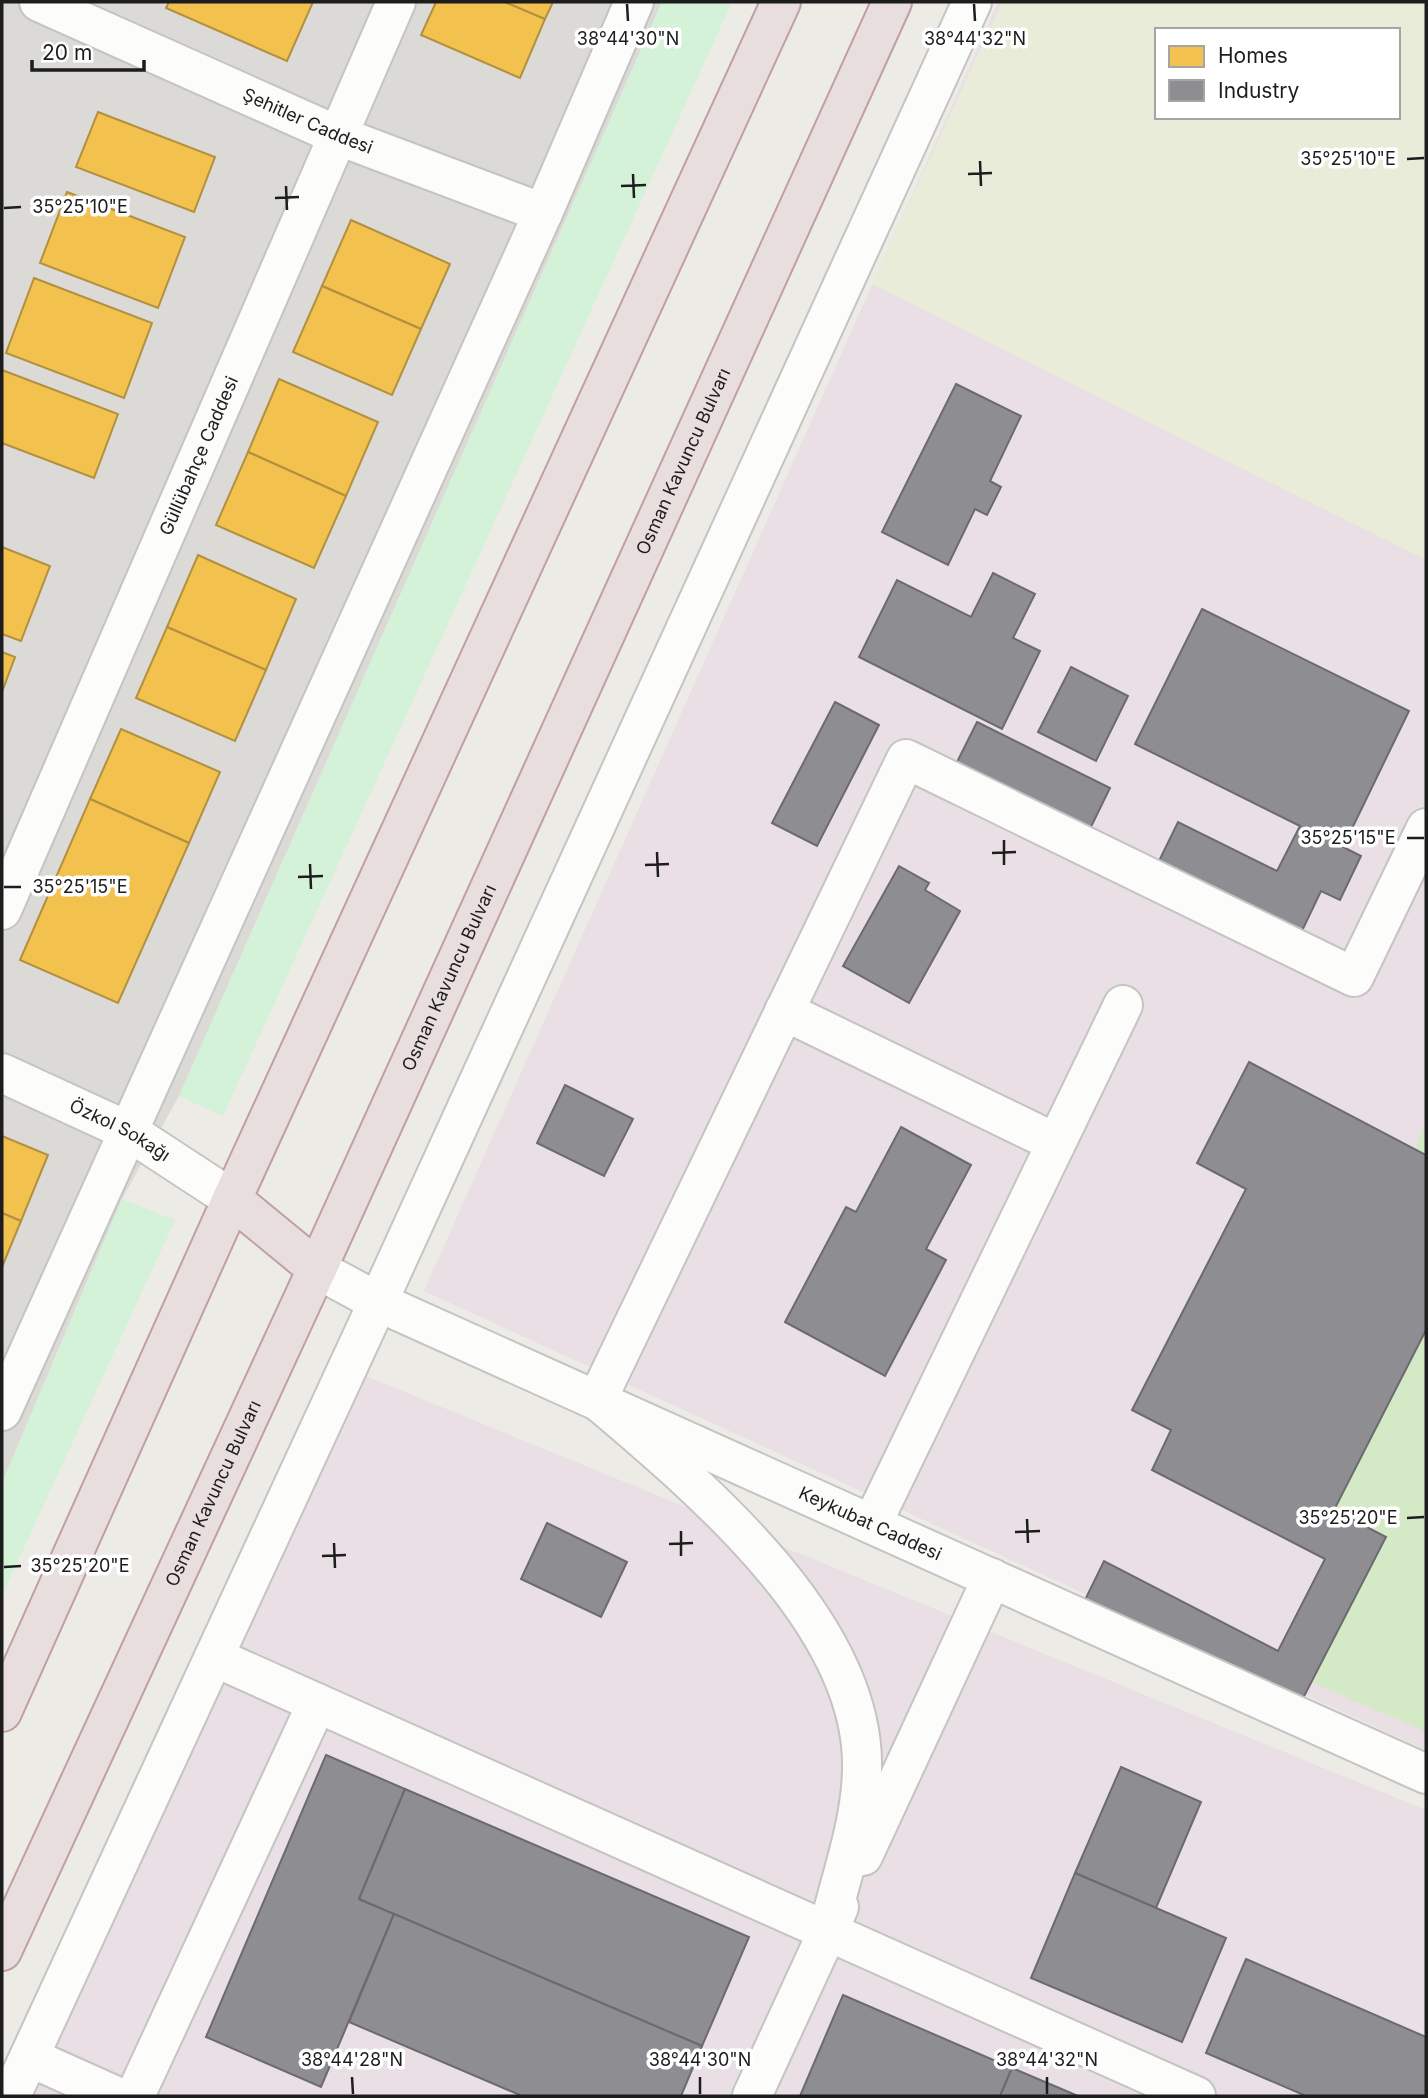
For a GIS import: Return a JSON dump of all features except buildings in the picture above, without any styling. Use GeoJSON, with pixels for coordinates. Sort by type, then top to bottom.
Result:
{"type":"FeatureCollection","features":[{"type":"Feature","properties":{"kind":"highway"},"geometry":{"type":"LineString","coordinates":[[2,1712],[232,1199],[781,2]]}},
{"type":"Feature","properties":{"kind":"highway","name":"Osman Kavuncu Bulvarı"},"geometry":{"type":"LineString","coordinates":[[2,1951],[317,1269],[891,2]]}},
{"type":"Feature","properties":{"kind":"highway"},"geometry":{"type":"LineString","coordinates":[[232,1199],[317,1269]]}},
{"type":"Feature","properties":{"kind":"street","name":"Şehitler Caddesi"},"geometry":{"type":"LineString","coordinates":[[39,2],[339,136],[544,213]]}},
{"type":"Feature","properties":{"kind":"street","name":"Güllübahçe Caddesi"},"geometry":{"type":"LineString","coordinates":[[2,911],[396,2]]}},
{"type":"Feature","properties":{"kind":"street"},"geometry":{"type":"LineString","coordinates":[[2,1411],[544,213],[634,2]]}},
{"type":"Feature","properties":{"kind":"street"},"geometry":{"type":"LineString","coordinates":[[11,2096],[379,1302],[972,2]]}},
{"type":"Feature","properties":{"kind":"street"},"geometry":{"type":"LineString","coordinates":[[828,1931],[860,1797],[862,1770],[856,1715],[840,1667],[808,1613],[762,1556],[701,1492],[597,1400],[906,759],[1354,977],[1426,828]]}},
{"type":"Feature","properties":{"kind":"street"},"geometry":{"type":"LineString","coordinates":[[872,1524],[1123,1005]]}},
{"type":"Feature","properties":{"kind":"street"},"geometry":{"type":"LineString","coordinates":[[784,1011],[1056,1143]]}},
{"type":"Feature","properties":{"kind":"street","name":"Özkol Sokağı"},"geometry":{"type":"LineString","coordinates":[[2,1073],[128,1131],[232,1199]]}},
{"type":"Feature","properties":{"kind":"street","name":"Keykubat Caddesi"},"geometry":{"type":"LineString","coordinates":[[317,1269],[379,1302],[1426,1774]]}},
{"type":"Feature","properties":{"kind":"street"},"geometry":{"type":"LineString","coordinates":[[751,2096],[992,1578]]}},
{"type":"Feature","properties":{"kind":"street"},"geometry":{"type":"LineString","coordinates":[[214,1657],[1196,2096]]}},
{"type":"Feature","properties":{"kind":"street"},"geometry":{"type":"LineString","coordinates":[[135,2096],[317,1703]]}},
{"type":"Feature","properties":{"kind":"street"},"geometry":{"type":"LineString","coordinates":[[29,2057],[116,2096]]}},
{"type":"Feature","properties":{"kind":"shaded area"},"geometry":{"type":"Polygon","coordinates":[[[2,2],[662,2],[179,1096],[122,1199],[2,1483],[2,2]]]}},
{"type":"Feature","properties":{"kind":"shaded area"},"geometry":{"type":"Polygon","coordinates":[[[998,2],[1426,2],[1426,1750],[424,1291],[998,2]]]}},
{"type":"Feature","properties":{"kind":"shaded area"},"geometry":{"type":"Polygon","coordinates":[[[329,1361],[1426,1810],[1426,2096],[2,2096],[329,1361]]]}},
{"type":"Feature","properties":{"kind":"green space"},"geometry":{"type":"Polygon","coordinates":[[[662,2],[732,2],[223,1116],[179,1096],[662,2]]]}},
{"type":"Feature","properties":{"kind":"green space"},"geometry":{"type":"Polygon","coordinates":[[[1002,2],[1426,2],[1426,560],[872,284],[1002,2]]]}},
{"type":"Feature","properties":{"kind":"green space"},"geometry":{"type":"Polygon","coordinates":[[[1426,1122],[1426,1155],[1415,1149],[1426,1122]]]}},
{"type":"Feature","properties":{"kind":"green space"},"geometry":{"type":"Polygon","coordinates":[[[122,1199],[175,1220],[2,1595],[2,1483],[122,1199]]]}},
{"type":"Feature","properties":{"kind":"green space"},"geometry":{"type":"Polygon","coordinates":[[[1426,1330],[1426,1732],[1311,1682],[1386,1537],[1334,1510],[1426,1330]]]}}]}
